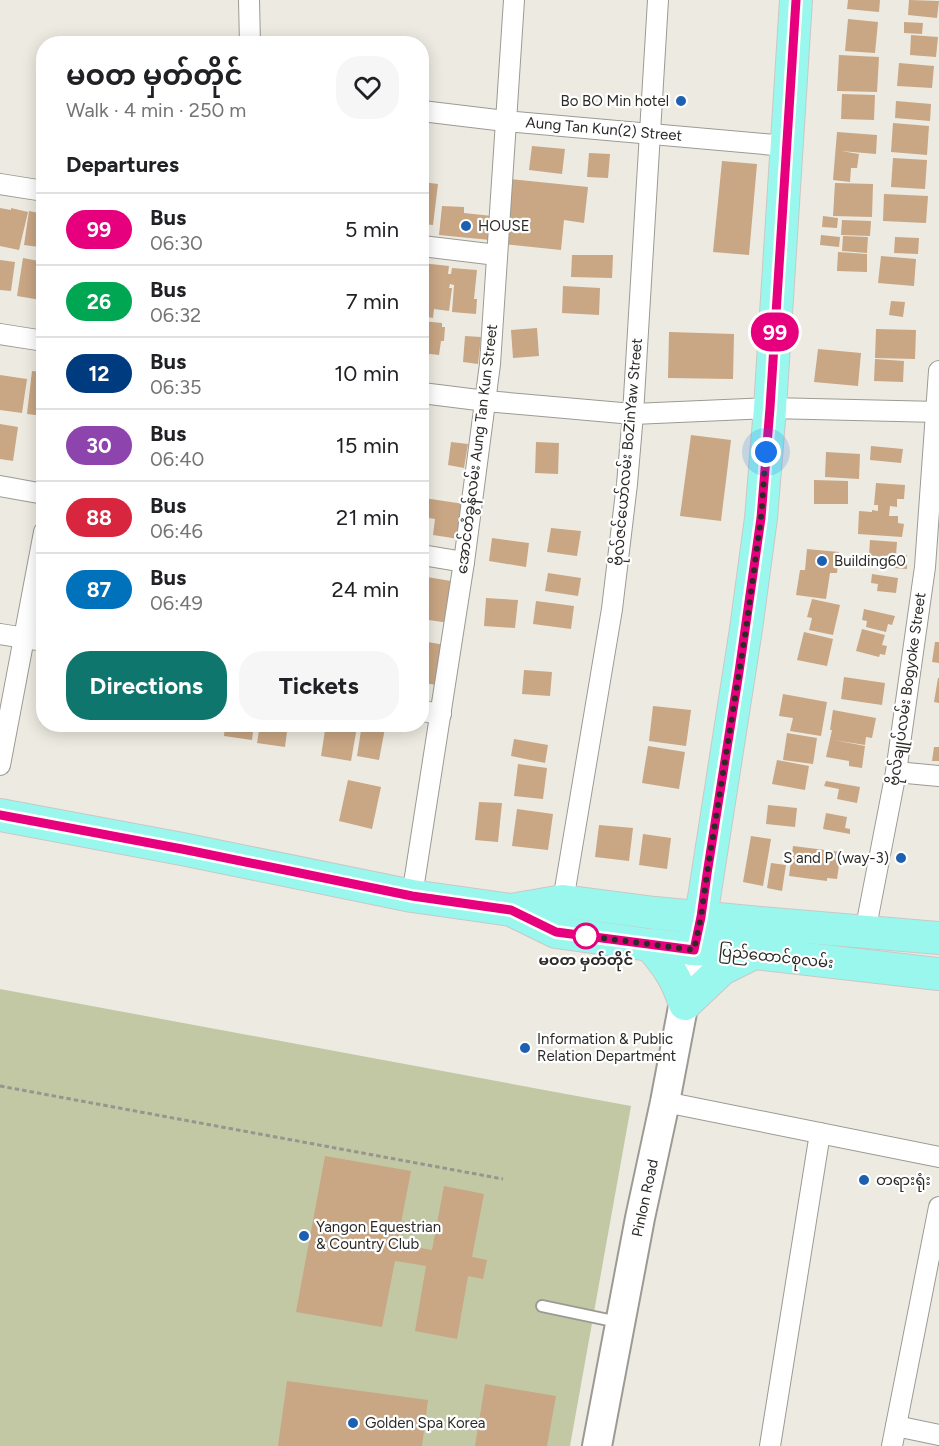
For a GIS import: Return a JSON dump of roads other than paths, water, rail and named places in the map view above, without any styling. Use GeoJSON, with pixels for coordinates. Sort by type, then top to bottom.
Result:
{"type":"FeatureCollection","features":[{"type":"Feature","properties":{"kind":"main road"},"geometry":{"type":"LineString","coordinates":[[694,950],[746,629],[761,518],[796,0]]}},
{"type":"Feature","properties":{"kind":"main road","name":"ပြည်ထောင်စုလမ်း"},"geometry":{"type":"LineString","coordinates":[[0,815],[412,896],[511,910],[563,901],[701,917],[757,938],[939,974]]}},
{"type":"Feature","properties":{"kind":"main road"},"geometry":{"type":"LineString","coordinates":[[655,913],[683,896],[709,862]]}},
{"type":"Feature","properties":{"kind":"main road"},"geometry":{"type":"LineString","coordinates":[[650,945],[675,978],[685,1004],[757,938],[726,897],[709,862]]}},
{"type":"Feature","properties":{"kind":"main road","name":"ပြည်ထောင်စုလမ်း"},"geometry":{"type":"LineString","coordinates":[[511,910],[556,932],[694,950],[757,938],[865,932],[939,938]]}},
{"type":"Feature","properties":{"kind":"main road","name":"Pinlon Road"},"geometry":{"type":"LineString","coordinates":[[597,1446],[694,950]]}},
{"type":"Feature","properties":{"kind":"street"},"geometry":{"type":"LineString","coordinates":[[249,0],[249,36]]}},
{"type":"Feature","properties":{"kind":"street","name":"အောင်တံခွန်လမ်း Aung Tan Kun Street"},"geometry":{"type":"LineString","coordinates":[[412,896],[464,562],[486,401],[514,0]]}},
{"type":"Feature","properties":{"kind":"street","name":"ဗိုလ်ဇင်ယော်လမ်း BoZinYaw Street"},"geometry":{"type":"LineString","coordinates":[[563,901],[612,609],[627,484],[658,0]]}},
{"type":"Feature","properties":{"kind":"street","name":"Aung Tan Kun(2) Street"},"geometry":{"type":"LineString","coordinates":[[429,112],[786,146]]}},
{"type":"Feature","properties":{"kind":"street"},"geometry":{"type":"LineString","coordinates":[[0,184],[36,190]]}},
{"type":"Feature","properties":{"kind":"street"},"geometry":{"type":"LineString","coordinates":[[429,247],[497,255]]}},
{"type":"Feature","properties":{"kind":"street"},"geometry":{"type":"LineString","coordinates":[[0,334],[36,340]]}},
{"type":"Feature","properties":{"kind":"street","name":"ဗိုလ်ချုပ်လမ်း Bogyoke Street"},"geometry":{"type":"LineString","coordinates":[[865,932],[932,567],[939,371]]}},
{"type":"Feature","properties":{"kind":"street"},"geometry":{"type":"LineString","coordinates":[[429,394],[633,414],[770,408],[938,412]]}},
{"type":"Feature","properties":{"kind":"street"},"geometry":{"type":"LineString","coordinates":[[0,486],[36,493]]}},
{"type":"Feature","properties":{"kind":"street"},"geometry":{"type":"LineString","coordinates":[[429,556],[464,562]]}},
{"type":"Feature","properties":{"kind":"street"},"geometry":{"type":"LineString","coordinates":[[0,765],[36,572]]}},
{"type":"Feature","properties":{"kind":"street"},"geometry":{"type":"LineString","coordinates":[[0,634],[36,640]]}},
{"type":"Feature","properties":{"kind":"street"},"geometry":{"type":"LineString","coordinates":[[429,712],[441,714]]}},
{"type":"Feature","properties":{"kind":"street"},"geometry":{"type":"LineString","coordinates":[[896,772],[939,776]]}},
{"type":"Feature","properties":{"kind":"street"},"geometry":{"type":"LineString","coordinates":[[665,1102],[939,1158]]}},
{"type":"Feature","properties":{"kind":"street"},"geometry":{"type":"LineString","coordinates":[[770,1446],[820,1133]]}},
{"type":"Feature","properties":{"kind":"street"},"geometry":{"type":"LineString","coordinates":[[892,1446],[939,1207]]}},
{"type":"Feature","properties":{"kind":"street"},"geometry":{"type":"LineString","coordinates":[[896,1426],[939,1435]]}},
{"type":"Feature","properties":{"kind":"lane"},"geometry":{"type":"LineString","coordinates":[[542,1306],[620,1322]]}},
{"type":"Feature","properties":{"kind":"place","name":"Bo BO Min hotel"},"geometry":{"type":"Point","coordinates":[681,101]}},
{"type":"Feature","properties":{"kind":"place","name":"HOUSE"},"geometry":{"type":"Point","coordinates":[466,226]}},
{"type":"Feature","properties":{"kind":"place","name":"Building60"},"geometry":{"type":"Point","coordinates":[822,561]}},
{"type":"Feature","properties":{"kind":"place","name":"S and P (way-3)"},"geometry":{"type":"Point","coordinates":[901,858]}},
{"type":"Feature","properties":{"kind":"place","name":"မဝတ မှတ်တိုင်"},"geometry":{"type":"Point","coordinates":[586,936]}},
{"type":"Feature","properties":{"kind":"place","name":"Information & Public Relation Department"},"geometry":{"type":"Point","coordinates":[525,1048]}},
{"type":"Feature","properties":{"kind":"place","name":"တရားရုံး"},"geometry":{"type":"Point","coordinates":[864,1180]}},
{"type":"Feature","properties":{"kind":"place","name":"Yangon Equestrian & Country Club"},"geometry":{"type":"Point","coordinates":[304,1236]}},
{"type":"Feature","properties":{"kind":"place","name":"Golden Spa Korea"},"geometry":{"type":"Point","coordinates":[353,1423]}}]}
